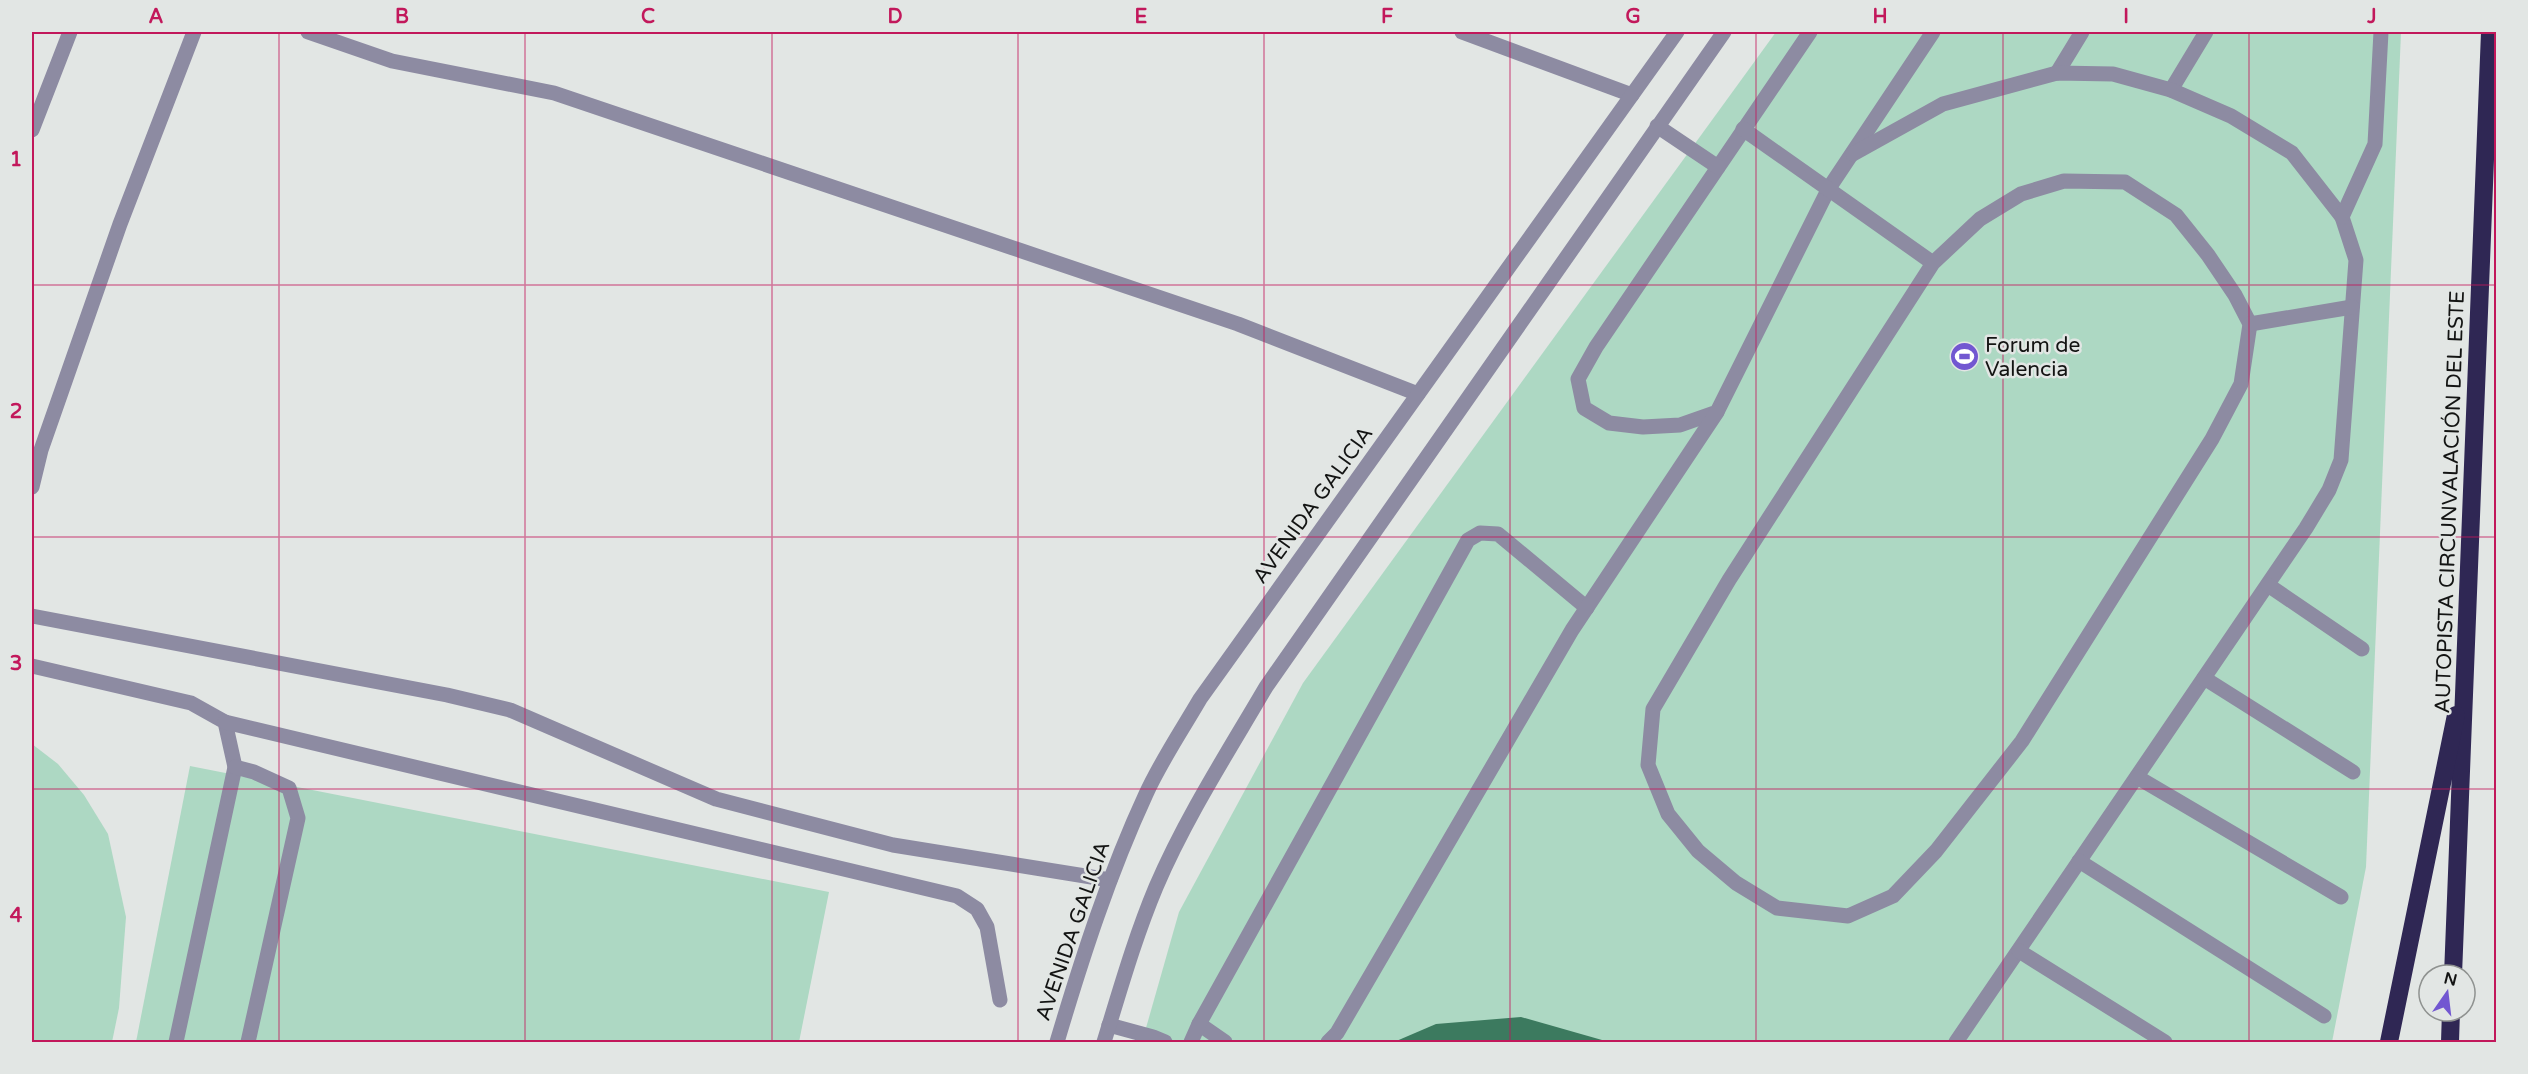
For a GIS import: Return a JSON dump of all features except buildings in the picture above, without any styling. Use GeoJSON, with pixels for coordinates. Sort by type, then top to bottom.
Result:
{"type":"FeatureCollection","features":[{"type":"Feature","properties":{"kind":"highway"},"geometry":{"type":"LineString","coordinates":[[2478,32],[2487,122]]}},
{"type":"Feature","properties":{"kind":"highway","name":"AUTOPISTA CIRCUNVALACIÓN DEL ESTE"},"geometry":{"type":"LineString","coordinates":[[2454,963],[2490,32]]}},
{"type":"Feature","properties":{"kind":"highway"},"geometry":{"type":"LineString","coordinates":[[2389,1042],[2467,660]]}},
{"type":"Feature","properties":{"kind":"highway"},"geometry":{"type":"LineString","coordinates":[[2450,1042],[2451,1023]]}},
{"type":"Feature","properties":{"kind":"street"},"geometry":{"type":"LineString","coordinates":[[32,130],[70,32]]}},
{"type":"Feature","properties":{"kind":"street"},"geometry":{"type":"LineString","coordinates":[[32,487],[36,449],[194,32]]}},
{"type":"Feature","properties":{"kind":"street"},"geometry":{"type":"LineString","coordinates":[[308,32],[392,61],[554,93],[1238,324],[1418,394]]}},
{"type":"Feature","properties":{"kind":"street"},"geometry":{"type":"LineString","coordinates":[[1462,32],[1632,95]]}},
{"type":"Feature","properties":{"kind":"street","name":"AVENIDA GALICIA"},"geometry":{"type":"LineString","coordinates":[[1057,1042],[1084,951],[1146,793],[1200,699],[1677,32]]}},
{"type":"Feature","properties":{"kind":"street"},"geometry":{"type":"LineString","coordinates":[[1104,1042],[1156,886],[1202,798],[1266,687],[1724,32]]}},
{"type":"Feature","properties":{"kind":"street"},"geometry":{"type":"LineString","coordinates":[[1717,412],[1680,425],[1643,427],[1610,423],[1584,408],[1578,379],[1596,348],[1810,32]]}},
{"type":"Feature","properties":{"kind":"street"},"geometry":{"type":"LineString","coordinates":[[1328,1042],[1337,1033],[1587,608],[1717,412],[1829,188],[1933,32]]}},
{"type":"Feature","properties":{"kind":"street"},"geometry":{"type":"LineString","coordinates":[[2057,73],[2082,32]]}},
{"type":"Feature","properties":{"kind":"street"},"geometry":{"type":"LineString","coordinates":[[2171,90],[2206,32]]}},
{"type":"Feature","properties":{"kind":"street"},"geometry":{"type":"LineString","coordinates":[[2342,217],[2375,144],[2381,32]]}},
{"type":"Feature","properties":{"kind":"street"},"geometry":{"type":"LineString","coordinates":[[1853,154],[1943,104],[2057,73],[2113,74],[2171,90],[2231,116],[2292,153],[2342,217],[2356,260],[2341,460],[2329,490],[2268,585],[1956,1042]]}},
{"type":"Feature","properties":{"kind":"street"},"geometry":{"type":"LineString","coordinates":[[1657,126],[1718,166]]}},
{"type":"Feature","properties":{"kind":"street"},"geometry":{"type":"LineString","coordinates":[[1743,129],[1933,263]]}},
{"type":"Feature","properties":{"kind":"street"},"geometry":{"type":"LineString","coordinates":[[2064,181],[2125,182],[2176,215],[2208,255],[2235,296],[2250,324],[2241,384],[2212,439],[2022,741],[1936,851],[1893,896],[1848,916],[1777,908],[1736,883],[1698,851],[1668,814],[1648,765],[1653,709],[1729,580],[1933,263],[1980,219],[2021,194],[2064,181]]}},
{"type":"Feature","properties":{"kind":"street"},"geometry":{"type":"LineString","coordinates":[[2250,324],[2352,307]]}},
{"type":"Feature","properties":{"kind":"street"},"geometry":{"type":"LineString","coordinates":[[1191,1042],[1468,540],[1480,533],[1498,534],[1587,608]]}},
{"type":"Feature","properties":{"kind":"street"},"geometry":{"type":"LineString","coordinates":[[2268,585],[2362,649]]}},
{"type":"Feature","properties":{"kind":"street"},"geometry":{"type":"LineString","coordinates":[[32,616],[447,695],[510,710],[716,799],[894,845],[1110,880]]}},
{"type":"Feature","properties":{"kind":"street"},"geometry":{"type":"LineString","coordinates":[[32,666],[191,703],[225,722],[957,896],[977,909],[987,927],[1000,1000]]}},
{"type":"Feature","properties":{"kind":"street"},"geometry":{"type":"LineString","coordinates":[[2204,678],[2353,772]]}},
{"type":"Feature","properties":{"kind":"street"},"geometry":{"type":"LineString","coordinates":[[176,1042],[235,767],[225,722]]}},
{"type":"Feature","properties":{"kind":"street"},"geometry":{"type":"LineString","coordinates":[[235,767],[254,772],[289,788],[297,818],[248,1042]]}},
{"type":"Feature","properties":{"kind":"street"},"geometry":{"type":"LineString","coordinates":[[2137,777],[2341,897]]}},
{"type":"Feature","properties":{"kind":"street"},"geometry":{"type":"LineString","coordinates":[[2079,861],[2324,1016]]}},
{"type":"Feature","properties":{"kind":"street"},"geometry":{"type":"LineString","coordinates":[[2019,951],[2165,1042]]}},
{"type":"Feature","properties":{"kind":"street"},"geometry":{"type":"LineString","coordinates":[[1199,1024],[1225,1042]]}},
{"type":"Feature","properties":{"kind":"street"},"geometry":{"type":"LineString","coordinates":[[1109,1025],[1153,1036],[1165,1042]]}},
{"type":"Feature","properties":{"kind":"green space","name":"Forum de Valencia"},"geometry":{"type":"Polygon","coordinates":[[[1776,32],[2401,32],[2366,867],[2332,1042],[1142,1042],[1179,912],[1303,683],[1776,32]]]}},
{"type":"Feature","properties":{"kind":"green space"},"geometry":{"type":"Polygon","coordinates":[[[32,744],[58,764],[84,795],[108,834],[126,917],[119,1008],[112,1042],[32,1042],[32,744]]]}},
{"type":"Feature","properties":{"kind":"green space"},"geometry":{"type":"Polygon","coordinates":[[[190,766],[829,892],[799,1042],[136,1042],[190,766]]]}},
{"type":"Feature","properties":{"kind":"place","name":"Forum de Valencia"},"geometry":{"type":"Point","coordinates":[1964,357]}}]}
